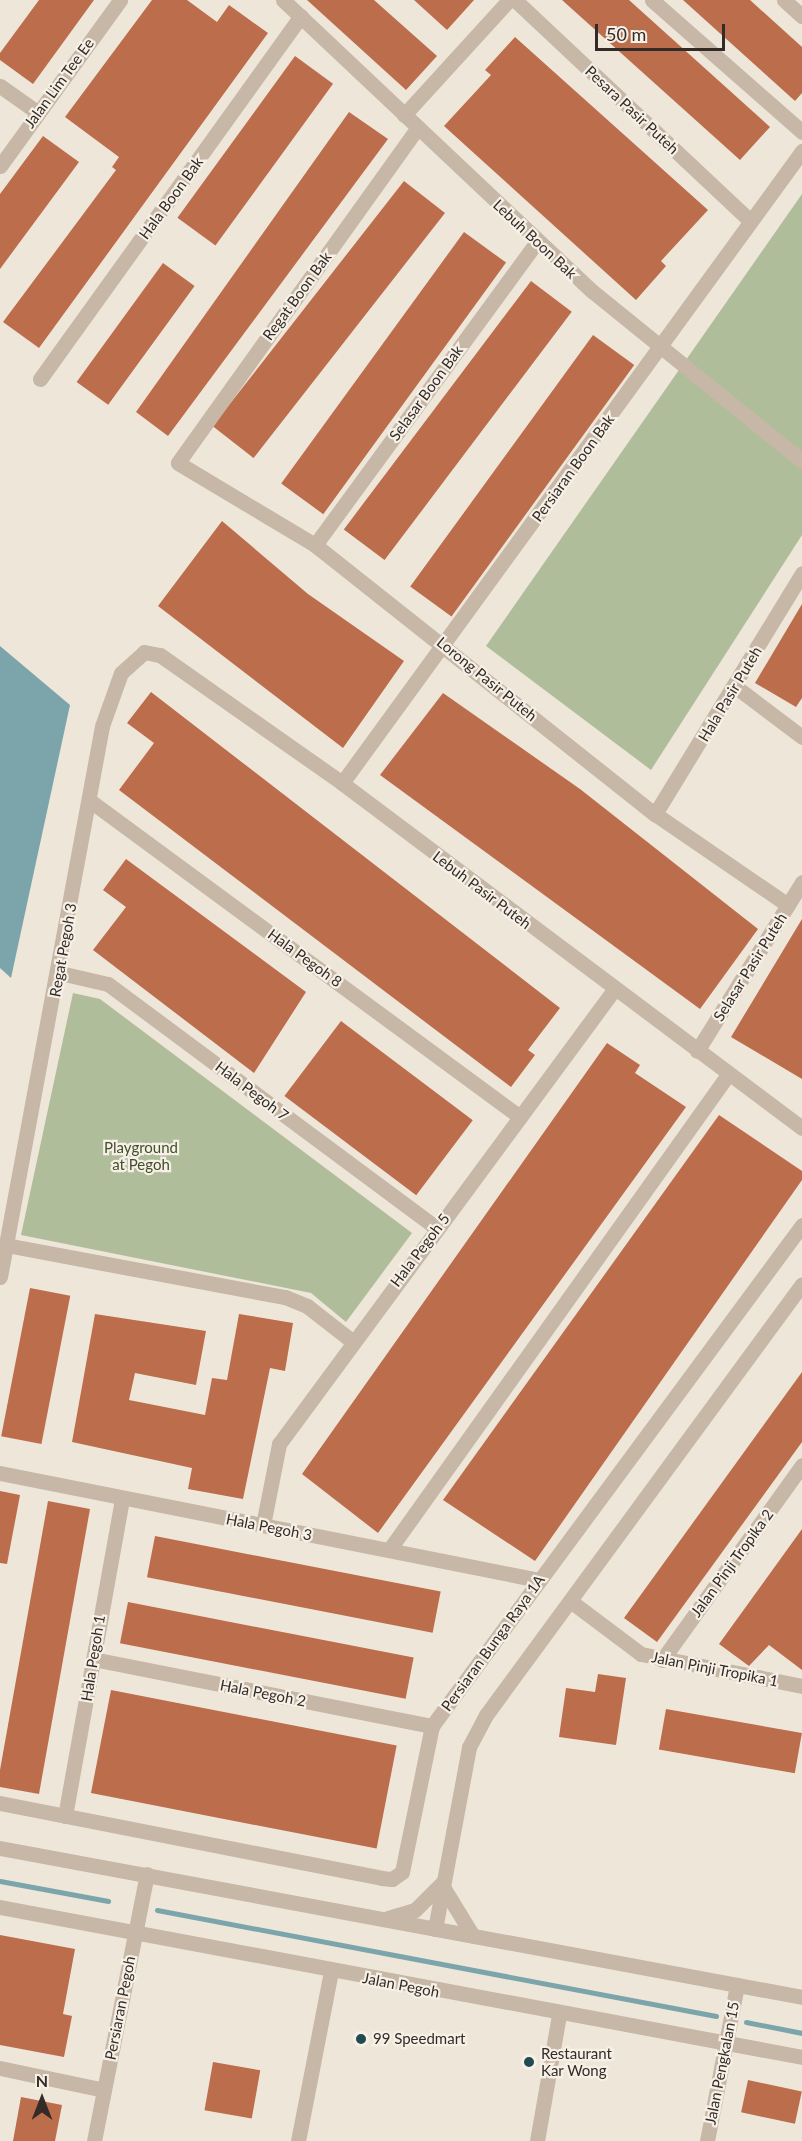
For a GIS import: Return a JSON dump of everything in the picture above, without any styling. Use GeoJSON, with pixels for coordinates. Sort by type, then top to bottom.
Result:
{"type":"FeatureCollection","features":[{"type":"Feature","properties":{"kind":"street","name":"Jalan Lim Tee Ee"},"geometry":{"type":"LineString","coordinates":[[0,166],[120,0]]}},
{"type":"Feature","properties":{"kind":"street","name":"Lebuh Boon Bak"},"geometry":{"type":"LineString","coordinates":[[283,0],[404,115],[416,130],[659,351],[802,461]]}},
{"type":"Feature","properties":{"kind":"street"},"geometry":{"type":"LineString","coordinates":[[404,115],[509,0]]}},
{"type":"Feature","properties":{"kind":"street","name":"Pesara Pasir Puteh"},"geometry":{"type":"LineString","coordinates":[[514,0],[749,220]]}},
{"type":"Feature","properties":{"kind":"street"},"geometry":{"type":"LineString","coordinates":[[652,0],[802,132]]}},
{"type":"Feature","properties":{"kind":"street"},"geometry":{"type":"LineString","coordinates":[[783,0],[802,16]]}},
{"type":"Feature","properties":{"kind":"street","name":"Hala Boon Bak"},"geometry":{"type":"LineString","coordinates":[[40,379],[301,16]]}},
{"type":"Feature","properties":{"kind":"street"},"geometry":{"type":"LineString","coordinates":[[0,86],[37,112]]}},
{"type":"Feature","properties":{"kind":"street","name":"Regat Boon Bak"},"geometry":{"type":"LineString","coordinates":[[178,463],[416,130]]}},
{"type":"Feature","properties":{"kind":"street","name":"Persiaran Boon Bak"},"geometry":{"type":"LineString","coordinates":[[342,783],[659,351],[749,220],[802,151]]}},
{"type":"Feature","properties":{"kind":"street","name":"Selasar Boon Bak"},"geometry":{"type":"LineString","coordinates":[[315,545],[537,242]]}},
{"type":"Feature","properties":{"kind":"street","name":"Lorong Pasir Puteh"},"geometry":{"type":"LineString","coordinates":[[178,463],[315,545],[444,644],[655,814],[788,905]]}},
{"type":"Feature","properties":{"kind":"street","name":"Hala Pasir Puteh"},"geometry":{"type":"LineString","coordinates":[[655,814],[736,687],[802,573]]}},
{"type":"Feature","properties":{"kind":"street","name":"Regat Pegoh 3"},"geometry":{"type":"LineString","coordinates":[[0,1277],[6,1245],[6,1204],[60,973],[102,726],[121,673],[138,654],[160,655]]}},
{"type":"Feature","properties":{"kind":"street","name":"Lebuh Pasir Puteh"},"geometry":{"type":"LineString","coordinates":[[160,655],[342,783],[613,991],[697,1051],[727,1076],[802,1128]]}},
{"type":"Feature","properties":{"kind":"street"},"geometry":{"type":"LineString","coordinates":[[736,687],[802,737]]}},
{"type":"Feature","properties":{"kind":"street","name":"Hala Pegoh 8"},"geometry":{"type":"LineString","coordinates":[[89,800],[520,1117]]}},
{"type":"Feature","properties":{"kind":"street","name":"Selasar Pasir Puteh"},"geometry":{"type":"LineString","coordinates":[[697,1051],[802,882]]}},
{"type":"Feature","properties":{"kind":"street","name":"Hala Pegoh 7"},"geometry":{"type":"LineString","coordinates":[[60,973],[108,984],[436,1228]]}},
{"type":"Feature","properties":{"kind":"street","name":"Hala Pegoh 5"},"geometry":{"type":"LineString","coordinates":[[263,1525],[279,1444],[352,1341],[613,991]]}},
{"type":"Feature","properties":{"kind":"street"},"geometry":{"type":"LineString","coordinates":[[389,1550],[727,1076]]}},
{"type":"Feature","properties":{"kind":"street","name":"Persiaran Bunga Raya 1A"},"geometry":{"type":"LineString","coordinates":[[0,1803],[392,1879],[402,1872],[432,1726],[802,1225]]}},
{"type":"Feature","properties":{"kind":"street"},"geometry":{"type":"LineString","coordinates":[[6,1245],[285,1297],[307,1306],[352,1341]]}},
{"type":"Feature","properties":{"kind":"street"},"geometry":{"type":"LineString","coordinates":[[435,1929],[469,1747],[486,1715],[573,1603],[802,1284]]}},
{"type":"Feature","properties":{"kind":"street","name":"Jalan Pinji Tropika 2"},"geometry":{"type":"LineString","coordinates":[[662,1660],[802,1465]]}},
{"type":"Feature","properties":{"kind":"street","name":"Hala Pegoh 3"},"geometry":{"type":"LineString","coordinates":[[0,1473],[122,1500],[263,1525],[539,1580]]}},
{"type":"Feature","properties":{"kind":"street","name":"Hala Pegoh 1"},"geometry":{"type":"LineString","coordinates":[[65,1816],[122,1500]]}},
{"type":"Feature","properties":{"kind":"street","name":"Jalan Pinji Tropika 1"},"geometry":{"type":"LineString","coordinates":[[573,1603],[607,1634],[662,1660],[802,1686]]}},
{"type":"Feature","properties":{"kind":"street","name":"Hala Pegoh 2"},"geometry":{"type":"LineString","coordinates":[[93,1659],[432,1726]]}},
{"type":"Feature","properties":{"kind":"street"},"geometry":{"type":"LineString","coordinates":[[0,1848],[802,1997]]}},
{"type":"Feature","properties":{"kind":"street","name":"Persiaran Pegoh"},"geometry":{"type":"LineString","coordinates":[[94,2141],[147,1874]]}},
{"type":"Feature","properties":{"kind":"street"},"geometry":{"type":"LineString","coordinates":[[385,1919],[415,1910],[444,1884]]}},
{"type":"Feature","properties":{"kind":"street"},"geometry":{"type":"LineString","coordinates":[[444,1884],[473,1936]]}},
{"type":"Feature","properties":{"kind":"street","name":"Jalan Pegoh"},"geometry":{"type":"LineString","coordinates":[[0,1907],[559,2015],[802,2057]]}},
{"type":"Feature","properties":{"kind":"street"},"geometry":{"type":"LineString","coordinates":[[298,2141],[331,1972]]}},
{"type":"Feature","properties":{"kind":"street","name":"Jalan Pengkalan 15"},"geometry":{"type":"LineString","coordinates":[[707,2141],[737,1985]]}},
{"type":"Feature","properties":{"kind":"street"},"geometry":{"type":"LineString","coordinates":[[537,2141],[559,2015]]}},
{"type":"Feature","properties":{"kind":"street"},"geometry":{"type":"LineString","coordinates":[[0,2068],[104,2090]]}},
{"type":"Feature","properties":{"kind":"green space"},"geometry":{"type":"Polygon","coordinates":[[[802,194],[802,535],[651,770],[486,646],[802,194]]]}},
{"type":"Feature","properties":{"kind":"green space","name":"Playground at Pegoh"},"geometry":{"type":"Polygon","coordinates":[[[73,993],[100,999],[412,1233],[346,1322],[311,1293],[21,1235],[73,993]]]}},
{"type":"Feature","properties":{"kind":"water"},"geometry":{"type":"Polygon","coordinates":[[[0,646],[70,705],[11,978],[0,968],[0,646]]]}},
{"type":"Feature","properties":{"kind":"building"},"geometry":{"type":"Polygon","coordinates":[[[39,0],[94,0],[33,84],[0,60],[0,53],[39,0]]]}},
{"type":"Feature","properties":{"kind":"building"},"geometry":{"type":"Polygon","coordinates":[[[152,0],[187,0],[217,22],[229,5],[268,33],[39,348],[3,322],[116,170],[112,167],[119,157],[65,117],[152,0]]]}},
{"type":"Feature","properties":{"kind":"building"},"geometry":{"type":"Polygon","coordinates":[[[307,0],[374,0],[437,56],[406,90],[307,0]]]}},
{"type":"Feature","properties":{"kind":"building"},"geometry":{"type":"Polygon","coordinates":[[[414,0],[474,0],[447,30],[414,0]]]}},
{"type":"Feature","properties":{"kind":"building"},"geometry":{"type":"Polygon","coordinates":[[[562,0],[629,0],[770,127],[740,160],[562,0]]]}},
{"type":"Feature","properties":{"kind":"building"},"geometry":{"type":"Polygon","coordinates":[[[683,0],[750,0],[802,47],[802,93],[795,101],[683,0]]]}},
{"type":"Feature","properties":{"kind":"building"},"geometry":{"type":"Polygon","coordinates":[[[515,37],[708,210],[661,261],[666,266],[636,300],[444,126],[491,75],[485,70],[515,37]]]}},
{"type":"Feature","properties":{"kind":"building"},"geometry":{"type":"Polygon","coordinates":[[[295,56],[333,84],[215,245],[177,218],[295,56]]]}},
{"type":"Feature","properties":{"kind":"building"},"geometry":{"type":"Polygon","coordinates":[[[349,112],[388,139],[168,436],[136,412],[349,112]]]}},
{"type":"Feature","properties":{"kind":"building"},"geometry":{"type":"Polygon","coordinates":[[[43,136],[79,162],[0,269],[0,194],[43,136]]]}},
{"type":"Feature","properties":{"kind":"building"},"geometry":{"type":"Polygon","coordinates":[[[404,181],[445,213],[254,458],[213,426],[404,181]]]}},
{"type":"Feature","properties":{"kind":"building"},"geometry":{"type":"Polygon","coordinates":[[[464,232],[506,263],[323,514],[281,484],[464,232]]]}},
{"type":"Feature","properties":{"kind":"building"},"geometry":{"type":"Polygon","coordinates":[[[163,263],[195,286],[108,405],[77,382],[163,263]]]}},
{"type":"Feature","properties":{"kind":"building"},"geometry":{"type":"Polygon","coordinates":[[[531,281],[572,312],[385,560],[344,529],[531,281]]]}},
{"type":"Feature","properties":{"kind":"building"},"geometry":{"type":"Polygon","coordinates":[[[593,335],[634,365],[451,617],[410,587],[593,335]]]}},
{"type":"Feature","properties":{"kind":"building"},"geometry":{"type":"Polygon","coordinates":[[[222,521],[308,594],[404,661],[343,748],[158,606],[222,521]]]}},
{"type":"Feature","properties":{"kind":"building"},"geometry":{"type":"Polygon","coordinates":[[[802,604],[802,698],[796,707],[755,683],[802,604]]]}},
{"type":"Feature","properties":{"kind":"building"},"geometry":{"type":"Polygon","coordinates":[[[151,692],[560,1008],[528,1050],[535,1055],[511,1087],[119,790],[154,743],[127,723],[151,692]]]}},
{"type":"Feature","properties":{"kind":"building"},"geometry":{"type":"Polygon","coordinates":[[[443,693],[580,789],[758,929],[700,1009],[380,775],[443,693]]]}},
{"type":"Feature","properties":{"kind":"building"},"geometry":{"type":"Polygon","coordinates":[[[126,859],[306,992],[254,1073],[93,950],[126,907],[103,890],[126,859]]]}},
{"type":"Feature","properties":{"kind":"building"},"geometry":{"type":"Polygon","coordinates":[[[802,919],[802,1079],[731,1037],[802,919]]]}},
{"type":"Feature","properties":{"kind":"building"},"geometry":{"type":"Polygon","coordinates":[[[341,1021],[473,1120],[416,1195],[284,1096],[341,1021]]]}},
{"type":"Feature","properties":{"kind":"building"},"geometry":{"type":"Polygon","coordinates":[[[607,1043],[640,1065],[635,1073],[686,1107],[378,1533],[302,1474],[607,1043]]]}},
{"type":"Feature","properties":{"kind":"building"},"geometry":{"type":"Polygon","coordinates":[[[719,1115],[802,1171],[802,1180],[535,1561],[443,1500],[719,1115]]]}},
{"type":"Feature","properties":{"kind":"building"},"geometry":{"type":"Polygon","coordinates":[[[30,1288],[70,1296],[41,1444],[1,1436],[30,1288]]]}},
{"type":"Feature","properties":{"kind":"building"},"geometry":{"type":"Polygon","coordinates":[[[95,1314],[206,1331],[196,1385],[135,1373],[129,1400],[205,1415],[212,1378],[227,1380],[239,1314],[293,1323],[285,1371],[270,1368],[243,1499],[188,1489],[192,1468],[72,1442],[95,1314]]]}},
{"type":"Feature","properties":{"kind":"building"},"geometry":{"type":"Polygon","coordinates":[[[802,1372],[802,1442],[657,1642],[624,1618],[802,1372]]]}},
{"type":"Feature","properties":{"kind":"building"},"geometry":{"type":"Polygon","coordinates":[[[0,1491],[20,1495],[7,1564],[0,1563],[0,1491]]]}},
{"type":"Feature","properties":{"kind":"building"},"geometry":{"type":"Polygon","coordinates":[[[48,1501],[90,1509],[39,1794],[0,1787],[0,1770],[48,1501]]]}},
{"type":"Feature","properties":{"kind":"building"},"geometry":{"type":"Polygon","coordinates":[[[802,1529],[802,1670],[769,1645],[749,1666],[719,1644],[802,1529]]]}},
{"type":"Feature","properties":{"kind":"building"},"geometry":{"type":"Polygon","coordinates":[[[155,1536],[441,1592],[433,1633],[147,1577],[155,1536]]]}},
{"type":"Feature","properties":{"kind":"building"},"geometry":{"type":"Polygon","coordinates":[[[128,1602],[414,1658],[406,1699],[120,1643],[128,1602]]]}},
{"type":"Feature","properties":{"kind":"building"},"geometry":{"type":"Polygon","coordinates":[[[598,1674],[626,1678],[616,1745],[559,1737],[566,1688],[595,1692],[598,1674]]]}},
{"type":"Feature","properties":{"kind":"building"},"geometry":{"type":"Polygon","coordinates":[[[111,1690],[397,1746],[377,1849],[91,1793],[111,1690]]]}},
{"type":"Feature","properties":{"kind":"building"},"geometry":{"type":"Polygon","coordinates":[[[666,1709],[802,1733],[795,1773],[659,1749],[666,1709]]]}},
{"type":"Feature","properties":{"kind":"building"},"geometry":{"type":"Polygon","coordinates":[[[0,1935],[75,1949],[63,2014],[72,2016],[64,2057],[0,2045],[0,1935]]]}},
{"type":"Feature","properties":{"kind":"building"},"geometry":{"type":"Polygon","coordinates":[[[213,2062],[260,2070],[252,2119],[204,2110],[213,2062]]]}},
{"type":"Feature","properties":{"kind":"building"},"geometry":{"type":"Polygon","coordinates":[[[748,2080],[802,2091],[795,2124],[741,2112],[748,2080]]]}},
{"type":"Feature","properties":{"kind":"building"},"geometry":{"type":"Polygon","coordinates":[[[21,2097],[62,2105],[55,2141],[13,2141],[21,2097]]]}},
{"type":"Feature","properties":{"kind":"waterway"},"geometry":{"type":"LineString","coordinates":[[0,1881],[108,1901]]}},
{"type":"Feature","properties":{"kind":"waterway"},"geometry":{"type":"LineString","coordinates":[[157,1910],[716,2016]]}},
{"type":"Feature","properties":{"kind":"waterway"},"geometry":{"type":"LineString","coordinates":[[746,2022],[802,2033]]}},
{"type":"Feature","properties":{"kind":"place","name":"99 Speedmart"},"geometry":{"type":"Point","coordinates":[361,2039]}},
{"type":"Feature","properties":{"kind":"place","name":"Restaurant Kar Wong"},"geometry":{"type":"Point","coordinates":[529,2062]}}]}
